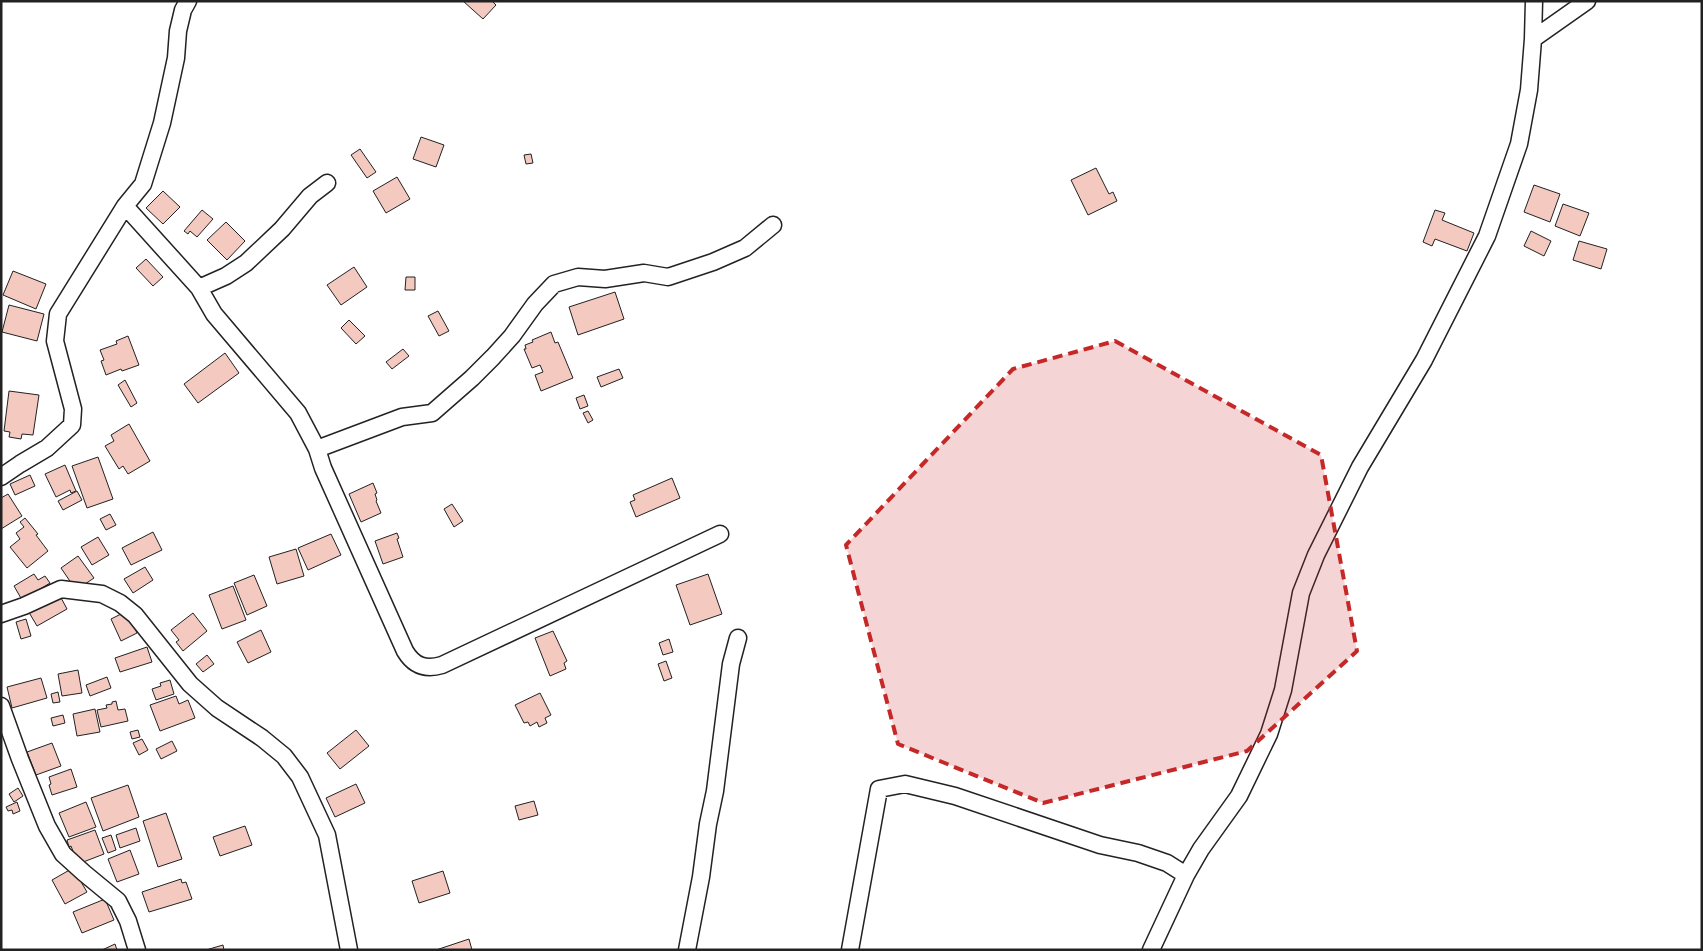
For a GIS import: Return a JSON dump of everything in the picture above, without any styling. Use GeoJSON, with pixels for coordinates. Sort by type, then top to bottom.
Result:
{"type":"FeatureCollection","features":[{"type":"Feature","properties":{"kind":"street"},"geometry":{"type":"LineString","coordinates":[[1,477],[47,448],[72,426],[73,409],[54,341],[58,314],[125,206],[143,184],[162,124],[176,58],[178,31],[183,10],[188,1]]}},
{"type":"Feature","properties":{"kind":"street"},"geometry":{"type":"LineString","coordinates":[[1151,950],[1186,875],[1239,796],[1269,734],[1282,690],[1301,593],[1316,555],[1360,467],[1424,360],[1487,236],[1519,144],[1529,90],[1534,1]]}},
{"type":"Feature","properties":{"kind":"street"},"geometry":{"type":"LineString","coordinates":[[1533,39],[1587,1]]}},
{"type":"Feature","properties":{"kind":"street"},"geometry":{"type":"LineString","coordinates":[[199,288],[226,276],[246,263],[282,229],[310,196],[326,183]]}},
{"type":"Feature","properties":{"kind":"street"},"geometry":{"type":"LineString","coordinates":[[125,206],[199,288],[214,314],[298,413],[317,449],[323,468],[405,651],[410,659],[422,666],[430,668],[442,665],[720,534]]}},
{"type":"Feature","properties":{"kind":"street"},"geometry":{"type":"LineString","coordinates":[[317,449],[402,417],[432,413],[493,357],[512,336],[535,304],[554,284],[578,277],[605,279],[644,273],[668,277],[713,262],[745,248],[773,225]]}},
{"type":"Feature","properties":{"kind":"street"},"geometry":{"type":"LineString","coordinates":[[1,614],[61,589],[102,594],[120,603],[136,615],[190,684],[217,708],[262,738],[284,756],[300,777],[327,835],[349,950]]}},
{"type":"Feature","properties":{"kind":"street"},"geometry":{"type":"LineString","coordinates":[[687,950],[715,791],[731,664],[738,638]]}},
{"type":"Feature","properties":{"kind":"street"},"geometry":{"type":"LineString","coordinates":[[1,706],[33,794],[47,826],[63,854],[84,874],[118,901],[128,921],[137,950]]}},
{"type":"Feature","properties":{"kind":"street"},"geometry":{"type":"LineString","coordinates":[[850,950],[880,789],[905,784],[955,796],[1100,845],[1138,853],[1167,863],[1186,875]]}},
{"type":"Feature","properties":{"kind":"highlighted area"},"geometry":{"type":"Polygon","coordinates":[[[1115,341],[1321,455],[1357,651],[1247,751],[1043,803],[898,744],[846,545],[1013,369],[1115,341]]]}},
{"type":"Feature","properties":{"kind":"building"},"geometry":{"type":"Polygon","coordinates":[[[463,1],[492,1],[496,5],[483,19],[463,1]]]}},
{"type":"Feature","properties":{"kind":"building"},"geometry":{"type":"Polygon","coordinates":[[[421,137],[444,145],[436,167],[413,159],[421,137]]]}},
{"type":"Feature","properties":{"kind":"building"},"geometry":{"type":"Polygon","coordinates":[[[360,149],[376,172],[367,178],[351,155],[360,149]]]}},
{"type":"Feature","properties":{"kind":"building"},"geometry":{"type":"Polygon","coordinates":[[[531,154],[533,163],[526,164],[524,155],[531,154]]]}},
{"type":"Feature","properties":{"kind":"building"},"geometry":{"type":"Polygon","coordinates":[[[1096,168],[1109,194],[1113,192],[1117,201],[1088,215],[1071,180],[1096,168]]]}},
{"type":"Feature","properties":{"kind":"building"},"geometry":{"type":"Polygon","coordinates":[[[397,177],[410,199],[386,213],[373,191],[397,177]]]}},
{"type":"Feature","properties":{"kind":"building"},"geometry":{"type":"Polygon","coordinates":[[[1534,185],[1560,194],[1550,222],[1524,212],[1534,185]]]}},
{"type":"Feature","properties":{"kind":"building"},"geometry":{"type":"Polygon","coordinates":[[[163,191],[180,207],[163,224],[146,208],[163,191]]]}},
{"type":"Feature","properties":{"kind":"building"},"geometry":{"type":"Polygon","coordinates":[[[1563,204],[1589,213],[1580,236],[1555,226],[1563,204]]]}},
{"type":"Feature","properties":{"kind":"building"},"geometry":{"type":"Polygon","coordinates":[[[202,210],[213,219],[197,237],[190,231],[188,234],[184,231],[202,210]]]}},
{"type":"Feature","properties":{"kind":"building"},"geometry":{"type":"Polygon","coordinates":[[[1435,210],[1445,213],[1442,220],[1474,233],[1467,251],[1435,239],[1432,246],[1423,242],[1435,210]]]}},
{"type":"Feature","properties":{"kind":"building"},"geometry":{"type":"Polygon","coordinates":[[[226,222],[245,241],[227,260],[207,240],[226,222]]]}},
{"type":"Feature","properties":{"kind":"building"},"geometry":{"type":"Polygon","coordinates":[[[1531,231],[1551,241],[1544,256],[1524,246],[1531,231]]]}},
{"type":"Feature","properties":{"kind":"building"},"geometry":{"type":"Polygon","coordinates":[[[1579,241],[1607,249],[1601,269],[1573,260],[1579,241]]]}},
{"type":"Feature","properties":{"kind":"building"},"geometry":{"type":"Polygon","coordinates":[[[146,259],[163,277],[153,286],[136,268],[146,259]]]}},
{"type":"Feature","properties":{"kind":"building"},"geometry":{"type":"Polygon","coordinates":[[[354,267],[367,287],[341,305],[327,285],[354,267]]]}},
{"type":"Feature","properties":{"kind":"building"},"geometry":{"type":"Polygon","coordinates":[[[13,271],[46,284],[36,309],[3,295],[13,271]]]}},
{"type":"Feature","properties":{"kind":"building"},"geometry":{"type":"Polygon","coordinates":[[[406,277],[415,277],[415,290],[405,290],[406,277]]]}},
{"type":"Feature","properties":{"kind":"building"},"geometry":{"type":"Polygon","coordinates":[[[615,292],[624,319],[578,335],[569,307],[615,292]]]}},
{"type":"Feature","properties":{"kind":"building"},"geometry":{"type":"Polygon","coordinates":[[[9,305],[44,314],[37,341],[2,332],[9,305]]]}},
{"type":"Feature","properties":{"kind":"building"},"geometry":{"type":"Polygon","coordinates":[[[438,311],[449,331],[439,336],[428,316],[438,311]]]}},
{"type":"Feature","properties":{"kind":"building"},"geometry":{"type":"Polygon","coordinates":[[[349,320],[365,336],[356,344],[341,328],[349,320]]]}},
{"type":"Feature","properties":{"kind":"building"},"geometry":{"type":"Polygon","coordinates":[[[551,332],[555,343],[558,342],[573,378],[541,391],[535,375],[543,372],[540,365],[532,368],[524,349],[526,349],[525,345],[533,342],[532,340],[551,332]]]}},
{"type":"Feature","properties":{"kind":"building"},"geometry":{"type":"Polygon","coordinates":[[[128,336],[139,365],[106,375],[101,361],[104,360],[100,350],[117,344],[116,341],[128,336]]]}},
{"type":"Feature","properties":{"kind":"building"},"geometry":{"type":"Polygon","coordinates":[[[403,349],[409,356],[392,369],[386,362],[403,349]]]}},
{"type":"Feature","properties":{"kind":"building"},"geometry":{"type":"Polygon","coordinates":[[[225,353],[239,373],[198,403],[184,384],[225,353]]]}},
{"type":"Feature","properties":{"kind":"building"},"geometry":{"type":"Polygon","coordinates":[[[619,369],[623,378],[601,387],[597,377],[619,369]]]}},
{"type":"Feature","properties":{"kind":"building"},"geometry":{"type":"Polygon","coordinates":[[[125,380],[137,403],[131,407],[118,385],[125,380]]]}},
{"type":"Feature","properties":{"kind":"building"},"geometry":{"type":"Polygon","coordinates":[[[9,391],[39,395],[33,435],[22,434],[21,439],[9,437],[10,432],[4,431],[9,391]]]}},
{"type":"Feature","properties":{"kind":"building"},"geometry":{"type":"Polygon","coordinates":[[[584,395],[588,406],[580,409],[576,398],[584,395]]]}},
{"type":"Feature","properties":{"kind":"building"},"geometry":{"type":"Polygon","coordinates":[[[588,411],[593,420],[588,423],[583,413],[588,411]]]}},
{"type":"Feature","properties":{"kind":"building"},"geometry":{"type":"Polygon","coordinates":[[[129,424],[150,461],[128,474],[123,466],[119,469],[105,446],[114,441],[111,435],[129,424]]]}},
{"type":"Feature","properties":{"kind":"building"},"geometry":{"type":"Polygon","coordinates":[[[98,457],[113,499],[87,508],[72,466],[98,457]]]}},
{"type":"Feature","properties":{"kind":"building"},"geometry":{"type":"Polygon","coordinates":[[[65,465],[76,491],[71,493],[70,490],[56,497],[45,474],[65,465]]]}},
{"type":"Feature","properties":{"kind":"building"},"geometry":{"type":"Polygon","coordinates":[[[30,475],[35,486],[15,495],[10,484],[30,475]]]}},
{"type":"Feature","properties":{"kind":"building"},"geometry":{"type":"Polygon","coordinates":[[[672,478],[680,498],[636,517],[630,502],[635,500],[633,495],[672,478]]]}},
{"type":"Feature","properties":{"kind":"building"},"geometry":{"type":"Polygon","coordinates":[[[373,483],[377,493],[375,494],[376,501],[381,513],[361,522],[349,494],[373,483]]]}},
{"type":"Feature","properties":{"kind":"building"},"geometry":{"type":"Polygon","coordinates":[[[77,491],[82,500],[63,510],[58,501],[77,491]]]}},
{"type":"Feature","properties":{"kind":"building"},"geometry":{"type":"Polygon","coordinates":[[[8,494],[22,516],[1,529],[1,498],[8,494]]]}},
{"type":"Feature","properties":{"kind":"building"},"geometry":{"type":"Polygon","coordinates":[[[452,504],[463,521],[454,527],[444,509],[452,504]]]}},
{"type":"Feature","properties":{"kind":"building"},"geometry":{"type":"Polygon","coordinates":[[[110,514],[116,525],[106,530],[100,519],[110,514]]]}},
{"type":"Feature","properties":{"kind":"building"},"geometry":{"type":"Polygon","coordinates":[[[25,518],[38,534],[36,535],[48,551],[27,568],[10,547],[20,539],[16,533],[24,527],[20,522],[25,518]]]}},
{"type":"Feature","properties":{"kind":"building"},"geometry":{"type":"Polygon","coordinates":[[[153,532],[162,550],[131,565],[122,548],[153,532]]]}},
{"type":"Feature","properties":{"kind":"building"},"geometry":{"type":"Polygon","coordinates":[[[397,533],[403,557],[383,564],[375,541],[397,533]]]}},
{"type":"Feature","properties":{"kind":"building"},"geometry":{"type":"Polygon","coordinates":[[[331,534],[341,555],[308,570],[298,548],[331,534]]]}},
{"type":"Feature","properties":{"kind":"building"},"geometry":{"type":"Polygon","coordinates":[[[98,537],[109,555],[92,565],[81,547],[98,537]]]}},
{"type":"Feature","properties":{"kind":"building"},"geometry":{"type":"Polygon","coordinates":[[[296,549],[304,576],[277,584],[269,557],[296,549]]]}},
{"type":"Feature","properties":{"kind":"building"},"geometry":{"type":"Polygon","coordinates":[[[78,556],[94,578],[76,590],[61,568],[78,556]]]}},
{"type":"Feature","properties":{"kind":"building"},"geometry":{"type":"Polygon","coordinates":[[[145,567],[153,580],[133,593],[124,579],[145,567]]]}},
{"type":"Feature","properties":{"kind":"building"},"geometry":{"type":"Polygon","coordinates":[[[34,574],[38,580],[45,576],[50,583],[22,600],[14,586],[34,574]]]}},
{"type":"Feature","properties":{"kind":"building"},"geometry":{"type":"Polygon","coordinates":[[[708,574],[722,614],[690,625],[676,585],[708,574]]]}},
{"type":"Feature","properties":{"kind":"building"},"geometry":{"type":"Polygon","coordinates":[[[254,575],[267,606],[247,615],[234,583],[254,575]]]}},
{"type":"Feature","properties":{"kind":"building"},"geometry":{"type":"Polygon","coordinates":[[[233,586],[246,620],[222,629],[209,595],[233,586]]]}},
{"type":"Feature","properties":{"kind":"building"},"geometry":{"type":"Polygon","coordinates":[[[58,592],[67,609],[37,626],[27,609],[58,592]]]}},
{"type":"Feature","properties":{"kind":"building"},"geometry":{"type":"Polygon","coordinates":[[[127,611],[137,633],[121,641],[111,619],[127,611]]]}},
{"type":"Feature","properties":{"kind":"building"},"geometry":{"type":"Polygon","coordinates":[[[193,613],[207,631],[183,651],[176,642],[179,640],[171,630],[193,613]]]}},
{"type":"Feature","properties":{"kind":"building"},"geometry":{"type":"Polygon","coordinates":[[[26,619],[31,636],[21,639],[16,622],[26,619]]]}},
{"type":"Feature","properties":{"kind":"building"},"geometry":{"type":"Polygon","coordinates":[[[261,630],[271,652],[248,663],[237,642],[261,630]]]}},
{"type":"Feature","properties":{"kind":"building"},"geometry":{"type":"Polygon","coordinates":[[[553,631],[567,661],[564,663],[566,669],[550,676],[535,638],[553,631]]]}},
{"type":"Feature","properties":{"kind":"building"},"geometry":{"type":"Polygon","coordinates":[[[669,639],[673,652],[663,655],[659,643],[669,639]]]}},
{"type":"Feature","properties":{"kind":"building"},"geometry":{"type":"Polygon","coordinates":[[[147,647],[152,662],[120,672],[115,658],[147,647]]]}},
{"type":"Feature","properties":{"kind":"building"},"geometry":{"type":"Polygon","coordinates":[[[207,655],[214,664],[203,672],[196,664],[207,655]]]}},
{"type":"Feature","properties":{"kind":"building"},"geometry":{"type":"Polygon","coordinates":[[[666,661],[672,678],[664,681],[658,664],[666,661]]]}},
{"type":"Feature","properties":{"kind":"building"},"geometry":{"type":"Polygon","coordinates":[[[78,670],[82,693],[62,696],[58,674],[78,670]]]}},
{"type":"Feature","properties":{"kind":"building"},"geometry":{"type":"Polygon","coordinates":[[[107,677],[111,688],[90,696],[86,685],[107,677]]]}},
{"type":"Feature","properties":{"kind":"building"},"geometry":{"type":"Polygon","coordinates":[[[41,678],[47,698],[12,708],[7,687],[41,678]]]}},
{"type":"Feature","properties":{"kind":"building"},"geometry":{"type":"Polygon","coordinates":[[[170,680],[174,694],[156,700],[152,689],[161,686],[160,683],[170,680]]]}},
{"type":"Feature","properties":{"kind":"building"},"geometry":{"type":"Polygon","coordinates":[[[58,692],[60,702],[53,703],[51,694],[58,692]]]}},
{"type":"Feature","properties":{"kind":"building"},"geometry":{"type":"Polygon","coordinates":[[[540,693],[551,715],[545,718],[547,723],[539,727],[537,722],[530,726],[528,722],[524,723],[515,705],[540,693]]]}},
{"type":"Feature","properties":{"kind":"building"},"geometry":{"type":"Polygon","coordinates":[[[176,696],[179,704],[188,700],[195,718],[160,731],[150,705],[176,696]]]}},
{"type":"Feature","properties":{"kind":"building"},"geometry":{"type":"Polygon","coordinates":[[[116,701],[118,710],[125,709],[128,721],[101,727],[97,710],[107,708],[106,705],[116,701]]]}},
{"type":"Feature","properties":{"kind":"building"},"geometry":{"type":"Polygon","coordinates":[[[95,709],[100,732],[77,736],[73,714],[95,709]]]}},
{"type":"Feature","properties":{"kind":"building"},"geometry":{"type":"Polygon","coordinates":[[[63,715],[65,723],[53,726],[51,718],[63,715]]]}},
{"type":"Feature","properties":{"kind":"building"},"geometry":{"type":"Polygon","coordinates":[[[138,730],[140,737],[132,739],[130,732],[138,730]]]}},
{"type":"Feature","properties":{"kind":"building"},"geometry":{"type":"Polygon","coordinates":[[[356,730],[369,746],[340,769],[327,753],[356,730]]]}},
{"type":"Feature","properties":{"kind":"building"},"geometry":{"type":"Polygon","coordinates":[[[142,739],[148,750],[139,755],[133,743],[142,739]]]}},
{"type":"Feature","properties":{"kind":"building"},"geometry":{"type":"Polygon","coordinates":[[[172,741],[177,751],[161,759],[156,749],[172,741]]]}},
{"type":"Feature","properties":{"kind":"building"},"geometry":{"type":"Polygon","coordinates":[[[52,743],[61,766],[36,775],[27,752],[52,743]]]}},
{"type":"Feature","properties":{"kind":"building"},"geometry":{"type":"Polygon","coordinates":[[[71,769],[77,787],[52,795],[49,777],[71,769]]]}},
{"type":"Feature","properties":{"kind":"building"},"geometry":{"type":"Polygon","coordinates":[[[356,784],[365,803],[335,817],[326,798],[356,784]]]}},
{"type":"Feature","properties":{"kind":"building"},"geometry":{"type":"Polygon","coordinates":[[[128,785],[139,817],[103,831],[91,798],[128,785]]]}},
{"type":"Feature","properties":{"kind":"building"},"geometry":{"type":"Polygon","coordinates":[[[18,788],[23,796],[14,802],[9,794],[18,788]]]}},
{"type":"Feature","properties":{"kind":"building"},"geometry":{"type":"Polygon","coordinates":[[[534,801],[538,815],[519,820],[515,806],[534,801]]]}},
{"type":"Feature","properties":{"kind":"building"},"geometry":{"type":"Polygon","coordinates":[[[17,802],[20,811],[13,814],[12,810],[8,811],[6,807],[17,802]]]}},
{"type":"Feature","properties":{"kind":"building"},"geometry":{"type":"Polygon","coordinates":[[[86,802],[96,827],[69,837],[59,813],[86,802]]]}},
{"type":"Feature","properties":{"kind":"building"},"geometry":{"type":"Polygon","coordinates":[[[166,813],[182,859],[158,867],[143,821],[166,813]]]}},
{"type":"Feature","properties":{"kind":"building"},"geometry":{"type":"Polygon","coordinates":[[[245,826],[252,845],[220,856],[213,837],[245,826]]]}},
{"type":"Feature","properties":{"kind":"building"},"geometry":{"type":"Polygon","coordinates":[[[136,828],[140,841],[120,848],[116,835],[136,828]]]}},
{"type":"Feature","properties":{"kind":"building"},"geometry":{"type":"Polygon","coordinates":[[[95,830],[104,854],[78,864],[67,840],[95,830]]]}},
{"type":"Feature","properties":{"kind":"building"},"geometry":{"type":"Polygon","coordinates":[[[111,835],[116,850],[108,853],[102,838],[111,835]]]}},
{"type":"Feature","properties":{"kind":"building"},"geometry":{"type":"Polygon","coordinates":[[[130,850],[139,874],[117,882],[108,859],[130,850]]]}},
{"type":"Feature","properties":{"kind":"building"},"geometry":{"type":"Polygon","coordinates":[[[73,868],[87,892],[65,904],[52,880],[73,868]]]}},
{"type":"Feature","properties":{"kind":"building"},"geometry":{"type":"Polygon","coordinates":[[[443,871],[450,893],[419,903],[412,881],[443,871]]]}},
{"type":"Feature","properties":{"kind":"building"},"geometry":{"type":"Polygon","coordinates":[[[181,879],[182,883],[186,882],[192,899],[149,912],[142,892],[181,879]]]}},
{"type":"Feature","properties":{"kind":"building"},"geometry":{"type":"Polygon","coordinates":[[[105,899],[114,920],[82,933],[73,912],[105,899]]]}},
{"type":"Feature","properties":{"kind":"building"},"geometry":{"type":"Polygon","coordinates":[[[469,939],[472,950],[436,950],[469,939]]]}},
{"type":"Feature","properties":{"kind":"building"},"geometry":{"type":"Polygon","coordinates":[[[115,944],[117,950],[102,950],[115,944]]]}},
{"type":"Feature","properties":{"kind":"building"},"geometry":{"type":"Polygon","coordinates":[[[223,945],[224,950],[206,950],[223,945]]]}}]}
